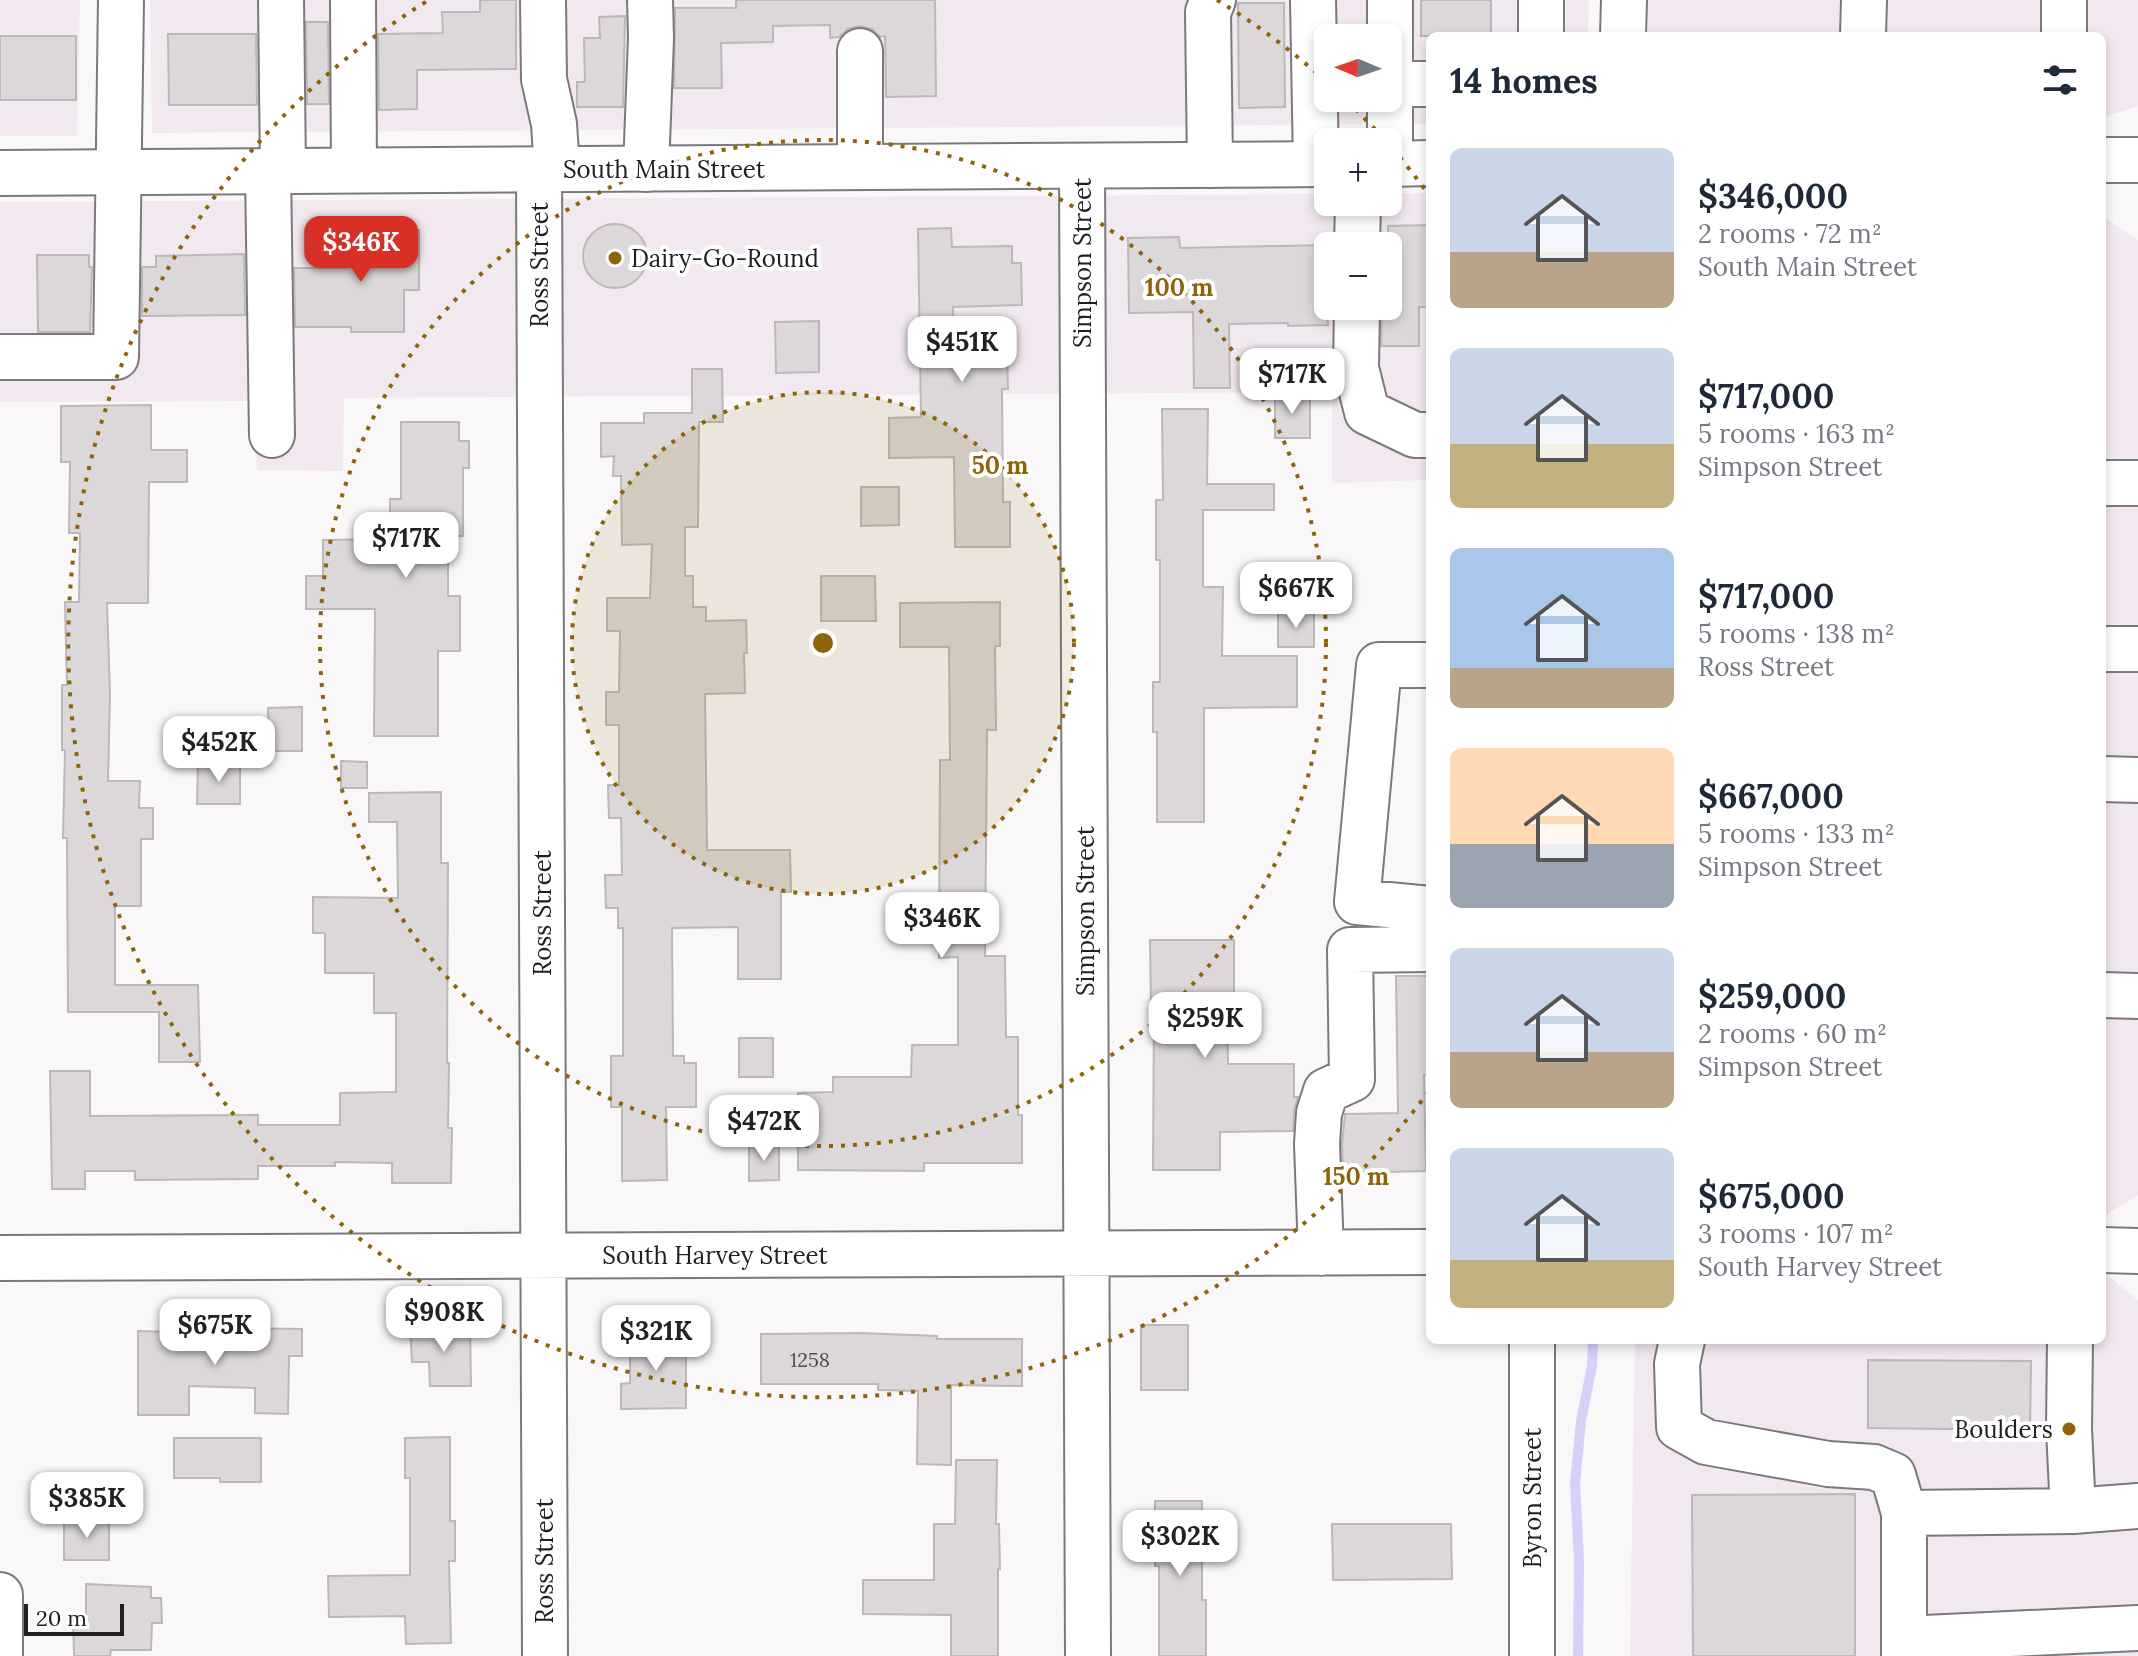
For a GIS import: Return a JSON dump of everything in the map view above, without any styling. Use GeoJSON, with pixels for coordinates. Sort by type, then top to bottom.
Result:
{"type":"FeatureCollection","features":[{"type":"Feature","properties":{"kind":"street"},"geometry":{"type":"LineString","coordinates":[[0,357],[116,357],[121,0]]}},
{"type":"Feature","properties":{"kind":"street"},"geometry":{"type":"LineString","coordinates":[[272,435],[281,0]]}},
{"type":"Feature","properties":{"kind":"street"},"geometry":{"type":"LineString","coordinates":[[353,0],[354,170]]}},
{"type":"Feature","properties":{"kind":"street","name":"Ross Street"},"geometry":{"type":"LineString","coordinates":[[543,0],[544,79],[554,124],[548,169],[543,1256],[545,1656]]}},
{"type":"Feature","properties":{"kind":"street"},"geometry":{"type":"LineString","coordinates":[[646,169],[650,0]]}},
{"type":"Feature","properties":{"kind":"street"},"geometry":{"type":"LineString","coordinates":[[1210,165],[1208,12],[1213,0]]}},
{"type":"Feature","properties":{"kind":"street"},"geometry":{"type":"LineString","coordinates":[[1313,0],[1320,128]]}},
{"type":"Feature","properties":{"kind":"street"},"geometry":{"type":"LineString","coordinates":[[1390,0],[1410,84],[1403,163]]}},
{"type":"Feature","properties":{"kind":"street"},"geometry":{"type":"LineString","coordinates":[[1541,0],[1541,32]]}},
{"type":"Feature","properties":{"kind":"street"},"geometry":{"type":"LineString","coordinates":[[1623,32],[1624,0]]}},
{"type":"Feature","properties":{"kind":"street"},"geometry":{"type":"LineString","coordinates":[[1863,32],[1864,0]]}},
{"type":"Feature","properties":{"kind":"street"},"geometry":{"type":"LineString","coordinates":[[2064,0],[2064,32]]}},
{"type":"Feature","properties":{"kind":"street"},"geometry":{"type":"LineString","coordinates":[[860,51],[860,167]]}},
{"type":"Feature","properties":{"kind":"street"},"geometry":{"type":"LineString","coordinates":[[2106,160],[2138,160]]}},
{"type":"Feature","properties":{"kind":"street","name":"South Main Street"},"geometry":{"type":"LineString","coordinates":[[0,173],[1314,164]]}},
{"type":"Feature","properties":{"kind":"street","name":"Simpson Street"},"geometry":{"type":"LineString","coordinates":[[1082,166],[1088,1656]]}},
{"type":"Feature","properties":{"kind":"street"},"geometry":{"type":"LineString","coordinates":[[1357,320],[1356,368],[1367,412],[1415,435],[1426,435]]}},
{"type":"Feature","properties":{"kind":"street"},"geometry":{"type":"LineString","coordinates":[[2106,483],[2138,483]]}},
{"type":"Feature","properties":{"kind":"street"},"geometry":{"type":"LineString","coordinates":[[2106,649],[2138,649]]}},
{"type":"Feature","properties":{"kind":"street"},"geometry":{"type":"LineString","coordinates":[[1426,665],[1379,665],[1357,902],[1426,909]]}},
{"type":"Feature","properties":{"kind":"street"},"geometry":{"type":"LineString","coordinates":[[2106,779],[2138,780]]}},
{"type":"Feature","properties":{"kind":"street"},"geometry":{"type":"LineString","coordinates":[[1321,1253],[1317,1144],[1319,1113],[1326,1091],[1352,1079],[1350,950],[1426,949]]}},
{"type":"Feature","properties":{"kind":"street"},"geometry":{"type":"LineString","coordinates":[[2106,995],[2138,996]]}},
{"type":"Feature","properties":{"kind":"street"},"geometry":{"type":"LineString","coordinates":[[2106,1250],[2138,1251]]}},
{"type":"Feature","properties":{"kind":"street","name":"South Harvey Street"},"geometry":{"type":"LineString","coordinates":[[0,1258],[1426,1252]]}},
{"type":"Feature","properties":{"kind":"street","name":"Byron Street"},"geometry":{"type":"LineString","coordinates":[[1532,1344],[1532,1656]]}},
{"type":"Feature","properties":{"kind":"street"},"geometry":{"type":"LineString","coordinates":[[1681,1344],[1677,1364],[1679,1427],[1706,1442],[1828,1464],[1874,1467],[1893,1475],[1904,1513],[1904,1647],[2138,1628]]}},
{"type":"Feature","properties":{"kind":"street"},"geometry":{"type":"LineString","coordinates":[[2070,1344],[2069,1429],[2073,1511]]}},
{"type":"Feature","properties":{"kind":"street"},"geometry":{"type":"LineString","coordinates":[[1904,1513],[2073,1511],[2138,1506]]}},
{"type":"Feature","properties":{"kind":"street"},"geometry":{"type":"LineString","coordinates":[[0,1595],[0,1656]]}},
{"type":"Feature","properties":{"kind":"shaded area"},"geometry":{"type":"Polygon","coordinates":[[[0,0],[80,0],[77,136],[0,136],[0,0]]]}},
{"type":"Feature","properties":{"kind":"shaded area"},"geometry":{"type":"Polygon","coordinates":[[[150,0],[1589,0],[1588,32],[1426,32],[1426,124],[152,133],[150,0]]]}},
{"type":"Feature","properties":{"kind":"shaded area"},"geometry":{"type":"Polygon","coordinates":[[[1648,0],[2138,0],[2138,106],[2106,117],[2106,32],[1648,32],[1648,0]]]}},
{"type":"Feature","properties":{"kind":"shaded area"},"geometry":{"type":"Polygon","coordinates":[[[1426,193],[1426,480],[1332,483],[1332,392],[344,398],[343,471],[257,470],[254,401],[0,402],[0,202],[1314,194],[1314,216],[1402,216],[1402,194],[1426,193]]]}},
{"type":"Feature","properties":{"kind":"shaded area"},"geometry":{"type":"Polygon","coordinates":[[[2106,219],[2138,240],[2138,1195],[2106,1215],[2106,219]]]}},
{"type":"Feature","properties":{"kind":"shaded area"},"geometry":{"type":"Polygon","coordinates":[[[2106,1274],[2138,1300],[2138,1656],[1630,1656],[1635,1344],[2106,1344],[2106,1274]]]}},
{"type":"Feature","properties":{"kind":"building"},"geometry":{"type":"Polygon","coordinates":[[[480,0],[516,0],[516,69],[417,70],[417,109],[379,110],[378,34],[443,33],[442,12],[480,12],[480,0]]]}},
{"type":"Feature","properties":{"kind":"building"},"geometry":{"type":"Polygon","coordinates":[[[736,0],[935,0],[936,96],[886,97],[885,36],[880,37],[872,29],[859,26],[848,29],[839,37],[830,38],[830,25],[773,26],[773,42],[721,43],[722,88],[674,88],[675,8],[736,8],[736,0]]]}},
{"type":"Feature","properties":{"kind":"building"},"geometry":{"type":"Polygon","coordinates":[[[1421,0],[1491,0],[1491,32],[1426,32],[1426,36],[1421,36],[1421,0]]]}},
{"type":"Feature","properties":{"kind":"building"},"geometry":{"type":"Polygon","coordinates":[[[1238,3],[1284,3],[1285,107],[1239,108],[1238,3]]]}},
{"type":"Feature","properties":{"kind":"building"},"geometry":{"type":"Polygon","coordinates":[[[625,16],[623,107],[577,107],[577,82],[585,82],[584,38],[600,38],[599,17],[625,16]]]}},
{"type":"Feature","properties":{"kind":"building"},"geometry":{"type":"Polygon","coordinates":[[[306,22],[328,22],[329,104],[307,104],[306,22]]]}},
{"type":"Feature","properties":{"kind":"building"},"geometry":{"type":"Polygon","coordinates":[[[168,34],[256,34],[257,105],[169,105],[168,34]]]}},
{"type":"Feature","properties":{"kind":"building"},"geometry":{"type":"Polygon","coordinates":[[[0,36],[76,36],[76,100],[0,100],[0,36]]]}},
{"type":"Feature","properties":{"kind":"building"},"geometry":{"type":"Polygon","coordinates":[[[615,224],[627,226],[638,233],[645,244],[645,268],[638,279],[627,286],[615,288],[603,286],[592,279],[585,268],[583,256],[585,244],[592,233],[603,226],[615,224]]]}},
{"type":"Feature","properties":{"kind":"building"},"geometry":{"type":"Polygon","coordinates":[[[1426,225],[1426,307],[1419,307],[1419,346],[1381,346],[1382,320],[1402,320],[1402,232],[1388,232],[1388,226],[1426,225]]]}},
{"type":"Feature","properties":{"kind":"building"},"geometry":{"type":"Polygon","coordinates":[[[951,228],[952,247],[1012,246],[1012,263],[1021,263],[1022,305],[953,307],[954,358],[1007,357],[1008,389],[1002,389],[1003,502],[1010,502],[1010,547],[955,547],[954,457],[889,458],[889,418],[921,417],[918,229],[951,228]]]}},
{"type":"Feature","properties":{"kind":"building"},"geometry":{"type":"Polygon","coordinates":[[[419,230],[419,290],[404,290],[404,332],[351,332],[351,327],[295,327],[294,268],[344,268],[344,231],[419,230]]]}},
{"type":"Feature","properties":{"kind":"building"},"geometry":{"type":"Polygon","coordinates":[[[1179,237],[1180,248],[1314,245],[1314,320],[1328,320],[1328,325],[1229,324],[1230,388],[1194,388],[1193,312],[1129,313],[1128,238],[1179,237]]]}},
{"type":"Feature","properties":{"kind":"building"},"geometry":{"type":"Polygon","coordinates":[[[244,254],[245,315],[142,316],[142,267],[156,267],[156,256],[244,254]]]}},
{"type":"Feature","properties":{"kind":"building"},"geometry":{"type":"Polygon","coordinates":[[[37,255],[89,255],[89,267],[92,267],[90,332],[38,332],[37,255]]]}},
{"type":"Feature","properties":{"kind":"building"},"geometry":{"type":"Polygon","coordinates":[[[819,321],[819,372],[776,373],[775,322],[819,321]]]}},
{"type":"Feature","properties":{"kind":"building"},"geometry":{"type":"Polygon","coordinates":[[[692,369],[722,369],[723,422],[699,422],[698,527],[685,527],[685,576],[693,576],[693,607],[706,607],[706,621],[746,620],[745,693],[705,694],[707,850],[790,850],[791,892],[781,892],[781,979],[738,979],[738,927],[672,928],[673,1056],[684,1056],[684,1063],[696,1063],[696,1107],[666,1107],[667,1180],[622,1181],[622,1107],[611,1107],[611,1056],[623,1056],[623,928],[618,928],[618,908],[606,908],[605,875],[622,875],[621,818],[609,818],[608,785],[619,785],[619,725],[606,725],[606,692],[619,692],[620,631],[607,631],[607,598],[650,598],[652,544],[622,545],[621,476],[613,476],[614,456],[601,457],[601,423],[644,423],[644,413],[692,413],[692,369]]]}},
{"type":"Feature","properties":{"kind":"building"},"geometry":{"type":"Polygon","coordinates":[[[1275,395],[1310,395],[1310,438],[1275,438],[1275,395]]]}},
{"type":"Feature","properties":{"kind":"building"},"geometry":{"type":"Polygon","coordinates":[[[151,405],[151,450],[187,450],[187,482],[149,482],[148,603],[107,603],[110,694],[108,781],[140,781],[139,808],[153,808],[153,839],[141,839],[141,906],[115,906],[115,985],[198,985],[200,1062],[159,1062],[159,1012],[68,1012],[62,685],[67,685],[65,602],[79,602],[80,533],[69,533],[70,462],[61,462],[61,406],[151,405]]]}},
{"type":"Feature","properties":{"kind":"building"},"geometry":{"type":"Polygon","coordinates":[[[1162,409],[1208,409],[1207,484],[1274,484],[1274,510],[1203,510],[1203,587],[1223,587],[1222,656],[1297,656],[1297,707],[1204,708],[1204,822],[1157,822],[1157,732],[1153,732],[1153,682],[1160,682],[1160,560],[1156,560],[1156,500],[1163,500],[1162,409]]]}},
{"type":"Feature","properties":{"kind":"building"},"geometry":{"type":"Polygon","coordinates":[[[401,422],[459,422],[459,441],[469,441],[469,468],[463,468],[463,536],[448,536],[448,596],[460,596],[460,651],[438,651],[438,736],[374,736],[375,609],[306,609],[306,576],[323,576],[323,540],[390,539],[390,499],[401,499],[401,422]]]}},
{"type":"Feature","properties":{"kind":"building"},"geometry":{"type":"Polygon","coordinates":[[[861,487],[899,487],[899,525],[861,526],[861,487]]]}},
{"type":"Feature","properties":{"kind":"building"},"geometry":{"type":"Polygon","coordinates":[[[821,576],[875,576],[876,621],[821,621],[821,576]]]}},
{"type":"Feature","properties":{"kind":"building"},"geometry":{"type":"Polygon","coordinates":[[[1000,602],[1000,646],[995,646],[996,730],[987,730],[985,956],[1005,956],[1006,1037],[1018,1037],[1018,1115],[1022,1115],[1022,1163],[924,1163],[924,1171],[798,1170],[798,1093],[833,1092],[833,1077],[911,1077],[912,1045],[958,1045],[958,957],[939,958],[940,760],[950,760],[949,647],[900,647],[900,603],[1000,602]]]}},
{"type":"Feature","properties":{"kind":"building"},"geometry":{"type":"Polygon","coordinates":[[[1278,612],[1314,612],[1314,647],[1278,647],[1278,612]]]}},
{"type":"Feature","properties":{"kind":"building"},"geometry":{"type":"Polygon","coordinates":[[[302,707],[302,751],[269,751],[268,708],[302,707]]]}},
{"type":"Feature","properties":{"kind":"building"},"geometry":{"type":"Polygon","coordinates":[[[341,761],[367,762],[367,788],[341,788],[341,761]]]}},
{"type":"Feature","properties":{"kind":"building"},"geometry":{"type":"Polygon","coordinates":[[[198,763],[240,763],[240,804],[197,804],[198,763]]]}},
{"type":"Feature","properties":{"kind":"building"},"geometry":{"type":"Polygon","coordinates":[[[441,792],[441,863],[448,863],[447,1063],[448,1128],[452,1128],[451,1183],[392,1183],[392,1163],[335,1162],[335,1166],[258,1166],[258,1179],[135,1180],[135,1171],[85,1171],[85,1189],[52,1189],[50,1071],[90,1071],[90,1116],[258,1115],[258,1125],[340,1125],[340,1093],[396,1092],[396,1013],[374,1013],[374,973],[325,973],[325,933],[313,933],[313,897],[398,898],[397,822],[369,822],[369,793],[441,792]]]}},
{"type":"Feature","properties":{"kind":"building"},"geometry":{"type":"Polygon","coordinates":[[[1150,940],[1234,940],[1234,1004],[1227,1004],[1228,1064],[1294,1064],[1294,1097],[1298,1097],[1293,1131],[1220,1132],[1220,1170],[1153,1170],[1154,1012],[1151,1012],[1150,940]]]}},
{"type":"Feature","properties":{"kind":"building"},"geometry":{"type":"Polygon","coordinates":[[[1396,976],[1426,976],[1426,1171],[1343,1173],[1345,1114],[1398,1113],[1396,976]]]}},
{"type":"Feature","properties":{"kind":"building"},"geometry":{"type":"Polygon","coordinates":[[[739,1038],[773,1038],[773,1077],[739,1077],[739,1038]]]}},
{"type":"Feature","properties":{"kind":"building"},"geometry":{"type":"Polygon","coordinates":[[[749,1145],[779,1145],[779,1180],[749,1181],[749,1145]]]}},
{"type":"Feature","properties":{"kind":"building"},"geometry":{"type":"Polygon","coordinates":[[[1141,1325],[1188,1325],[1188,1390],[1141,1390],[1141,1325]]]}},
{"type":"Feature","properties":{"kind":"building"},"geometry":{"type":"Polygon","coordinates":[[[470,1327],[471,1386],[430,1386],[429,1362],[412,1362],[410,1328],[470,1327]]]}},
{"type":"Feature","properties":{"kind":"building"},"geometry":{"type":"Polygon","coordinates":[[[237,1328],[302,1329],[302,1356],[289,1356],[288,1414],[255,1413],[255,1388],[189,1386],[189,1415],[138,1415],[138,1331],[237,1334],[237,1328]]]}},
{"type":"Feature","properties":{"kind":"building"},"geometry":{"type":"Polygon","coordinates":[[[761,1334],[937,1336],[937,1339],[1022,1339],[1022,1386],[951,1385],[951,1465],[917,1464],[918,1391],[878,1390],[878,1384],[761,1384],[761,1334]]]}},
{"type":"Feature","properties":{"kind":"building"},"geometry":{"type":"Polygon","coordinates":[[[686,1335],[686,1408],[621,1409],[621,1384],[630,1383],[630,1336],[686,1335]]]}},
{"type":"Feature","properties":{"kind":"building"},"geometry":{"type":"Polygon","coordinates":[[[1868,1360],[2031,1361],[2030,1430],[1868,1428],[1868,1360]]]}},
{"type":"Feature","properties":{"kind":"building"},"geometry":{"type":"Polygon","coordinates":[[[450,1437],[450,1521],[455,1521],[455,1561],[449,1561],[451,1643],[406,1644],[405,1616],[329,1617],[328,1576],[410,1575],[410,1478],[405,1478],[405,1438],[450,1437]]]}},
{"type":"Feature","properties":{"kind":"building"},"geometry":{"type":"Polygon","coordinates":[[[174,1438],[261,1438],[261,1482],[174,1478],[174,1438]]]}},
{"type":"Feature","properties":{"kind":"building"},"geometry":{"type":"Polygon","coordinates":[[[956,1460],[997,1460],[996,1524],[999,1524],[1000,1569],[998,1656],[951,1656],[951,1615],[863,1614],[863,1580],[934,1580],[934,1524],[955,1524],[956,1460]]]}},
{"type":"Feature","properties":{"kind":"building"},"geometry":{"type":"Polygon","coordinates":[[[1855,1494],[1855,1656],[1693,1656],[1692,1495],[1855,1494]]]}},
{"type":"Feature","properties":{"kind":"building"},"geometry":{"type":"Polygon","coordinates":[[[1155,1501],[1202,1501],[1202,1600],[1206,1600],[1206,1656],[1159,1656],[1155,1501]]]}},
{"type":"Feature","properties":{"kind":"building"},"geometry":{"type":"Polygon","coordinates":[[[109,1519],[109,1560],[64,1560],[64,1520],[109,1519]]]}},
{"type":"Feature","properties":{"kind":"building"},"geometry":{"type":"Polygon","coordinates":[[[1332,1524],[1451,1524],[1452,1579],[1333,1580],[1332,1524]]]}},
{"type":"Feature","properties":{"kind":"building"},"geometry":{"type":"Polygon","coordinates":[[[86,1584],[151,1587],[151,1598],[161,1598],[162,1623],[152,1623],[151,1650],[111,1650],[110,1656],[74,1656],[73,1619],[86,1618],[86,1584]]]}},
{"type":"Feature","properties":{"kind":"waterway"},"geometry":{"type":"LineString","coordinates":[[1578,1656],[1579,1561],[1575,1483],[1593,1344]]}},
{"type":"Feature","properties":{"kind":"place","name":"Dairy-Go-Round"},"geometry":{"type":"Point","coordinates":[615,258]}},
{"type":"Feature","properties":{"kind":"place","name":"Boulders"},"geometry":{"type":"Point","coordinates":[2069,1429]}}]}
